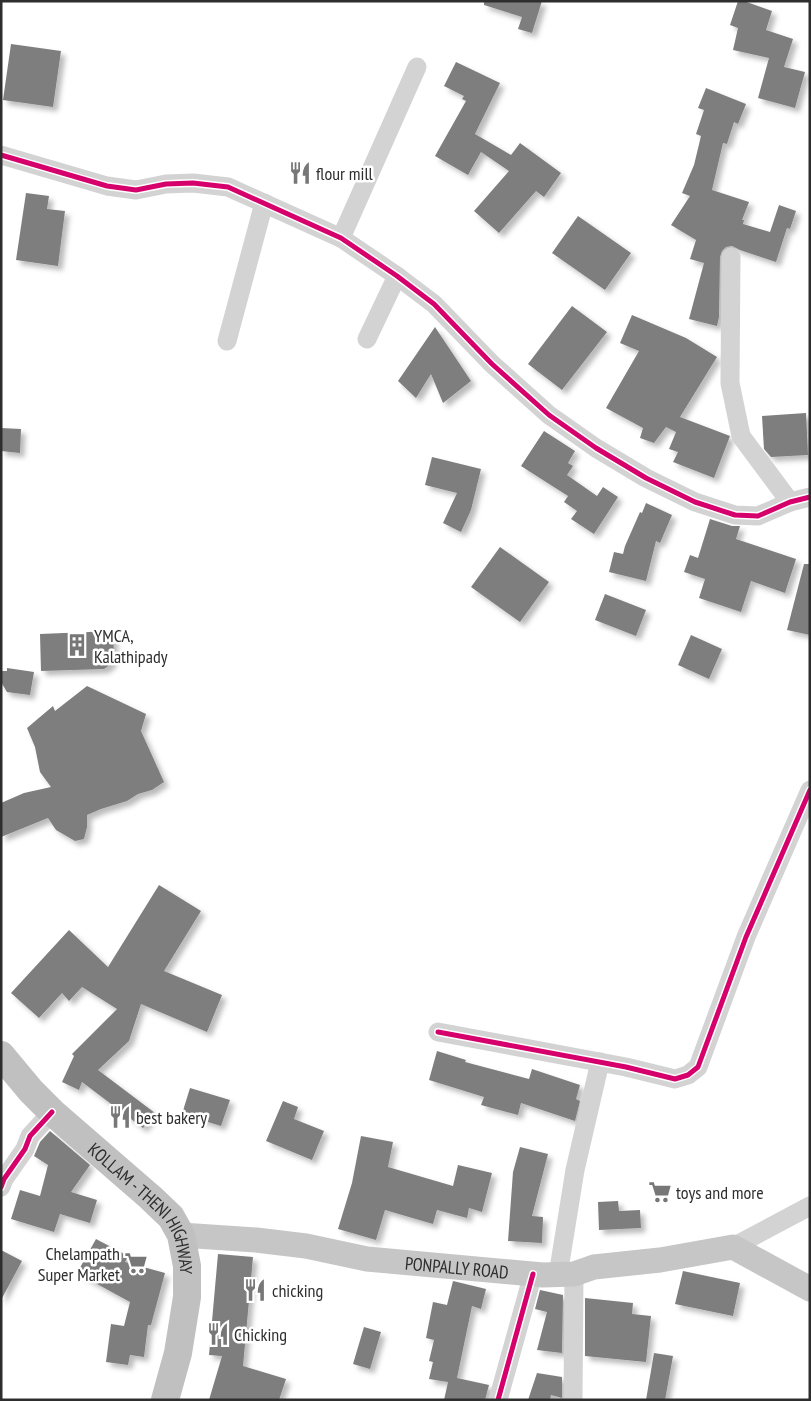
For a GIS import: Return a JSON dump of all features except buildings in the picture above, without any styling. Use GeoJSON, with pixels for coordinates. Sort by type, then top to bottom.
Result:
{"type":"FeatureCollection","features":[{"type":"Feature","properties":{"kind":"highway","name":"KOLLAM - THENI HIGHWAY"},"geometry":{"type":"LineString","coordinates":[[1,1055],[31,1091],[52,1112],[150,1197],[170,1217],[181,1235],[187,1266],[187,1297],[178,1353],[165,1400]]}},
{"type":"Feature","properties":{"kind":"main road","name":"PONPALLY ROAD"},"geometry":{"type":"LineString","coordinates":[[181,1235],[256,1240],[306,1246],[367,1259],[533,1274],[566,1274],[594,1267],[660,1260],[733,1247]]}},
{"type":"Feature","properties":{"kind":"main road"},"geometry":{"type":"LineString","coordinates":[[733,1247],[810,1289]]}},
{"type":"Feature","properties":{"kind":"street"},"geometry":{"type":"LineString","coordinates":[[341,238],[417,66]]}},
{"type":"Feature","properties":{"kind":"street"},"geometry":{"type":"LineString","coordinates":[[1,155],[107,186],[136,190],[166,184],[193,183],[228,187],[341,238],[397,276],[434,304],[492,364],[549,415],[596,448],[646,478],[695,502],[735,515],[758,516],[790,502],[810,497]]}},
{"type":"Feature","properties":{"kind":"street"},"geometry":{"type":"LineString","coordinates":[[227,341],[264,203]]}},
{"type":"Feature","properties":{"kind":"street"},"geometry":{"type":"LineString","coordinates":[[731,257],[730,383],[741,436],[790,502]]}},
{"type":"Feature","properties":{"kind":"street"},"geometry":{"type":"LineString","coordinates":[[367,339],[397,276]]}},
{"type":"Feature","properties":{"kind":"street"},"geometry":{"type":"LineString","coordinates":[[438,1032],[675,1078],[688,1075],[698,1066],[746,937],[810,790]]}},
{"type":"Feature","properties":{"kind":"street"},"geometry":{"type":"LineString","coordinates":[[573,1400],[566,1274],[575,1170],[600,1062]]}},
{"type":"Feature","properties":{"kind":"street"},"geometry":{"type":"LineString","coordinates":[[1,1187],[4,1179],[25,1150],[30,1136],[52,1112]]}},
{"type":"Feature","properties":{"kind":"street"},"geometry":{"type":"LineString","coordinates":[[733,1247],[810,1206]]}},
{"type":"Feature","properties":{"kind":"street"},"geometry":{"type":"LineString","coordinates":[[498,1400],[533,1274]]}},
{"type":"Feature","properties":{"kind":"cycle path"},"geometry":{"type":"LineString","coordinates":[[1,155],[107,186],[136,190],[166,184],[193,183],[228,187],[341,238],[397,276],[434,304],[492,364],[549,415],[596,448],[646,478],[695,502],[735,515],[758,516],[790,502],[810,497]]}},
{"type":"Feature","properties":{"kind":"cycle path"},"geometry":{"type":"LineString","coordinates":[[438,1032],[626,1067],[675,1079],[688,1075],[698,1067],[746,937],[810,790]]}},
{"type":"Feature","properties":{"kind":"cycle path"},"geometry":{"type":"LineString","coordinates":[[1,1187],[4,1179],[25,1149],[30,1136],[52,1112]]}},
{"type":"Feature","properties":{"kind":"cycle path"},"geometry":{"type":"LineString","coordinates":[[498,1400],[533,1274]]}},
{"type":"Feature","properties":{"kind":"place","name":"flour mill"},"geometry":{"type":"Point","coordinates":[300,173]}},
{"type":"Feature","properties":{"kind":"place","name":"YMCA, Kalathipady"},"geometry":{"type":"Point","coordinates":[77,645]}},
{"type":"Feature","properties":{"kind":"place","name":"best bakery"},"geometry":{"type":"Point","coordinates":[120,1117]}},
{"type":"Feature","properties":{"kind":"place","name":"toys and more"},"geometry":{"type":"Point","coordinates":[660,1192]}},
{"type":"Feature","properties":{"kind":"place","name":"Chelampath Super Market"},"geometry":{"type":"Point","coordinates":[136,1263]}},
{"type":"Feature","properties":{"kind":"place","name":"chicking"},"geometry":{"type":"Point","coordinates":[255,1290]}},
{"type":"Feature","properties":{"kind":"place","name":"Chicking"},"geometry":{"type":"Point","coordinates":[218,1334]}}]}
